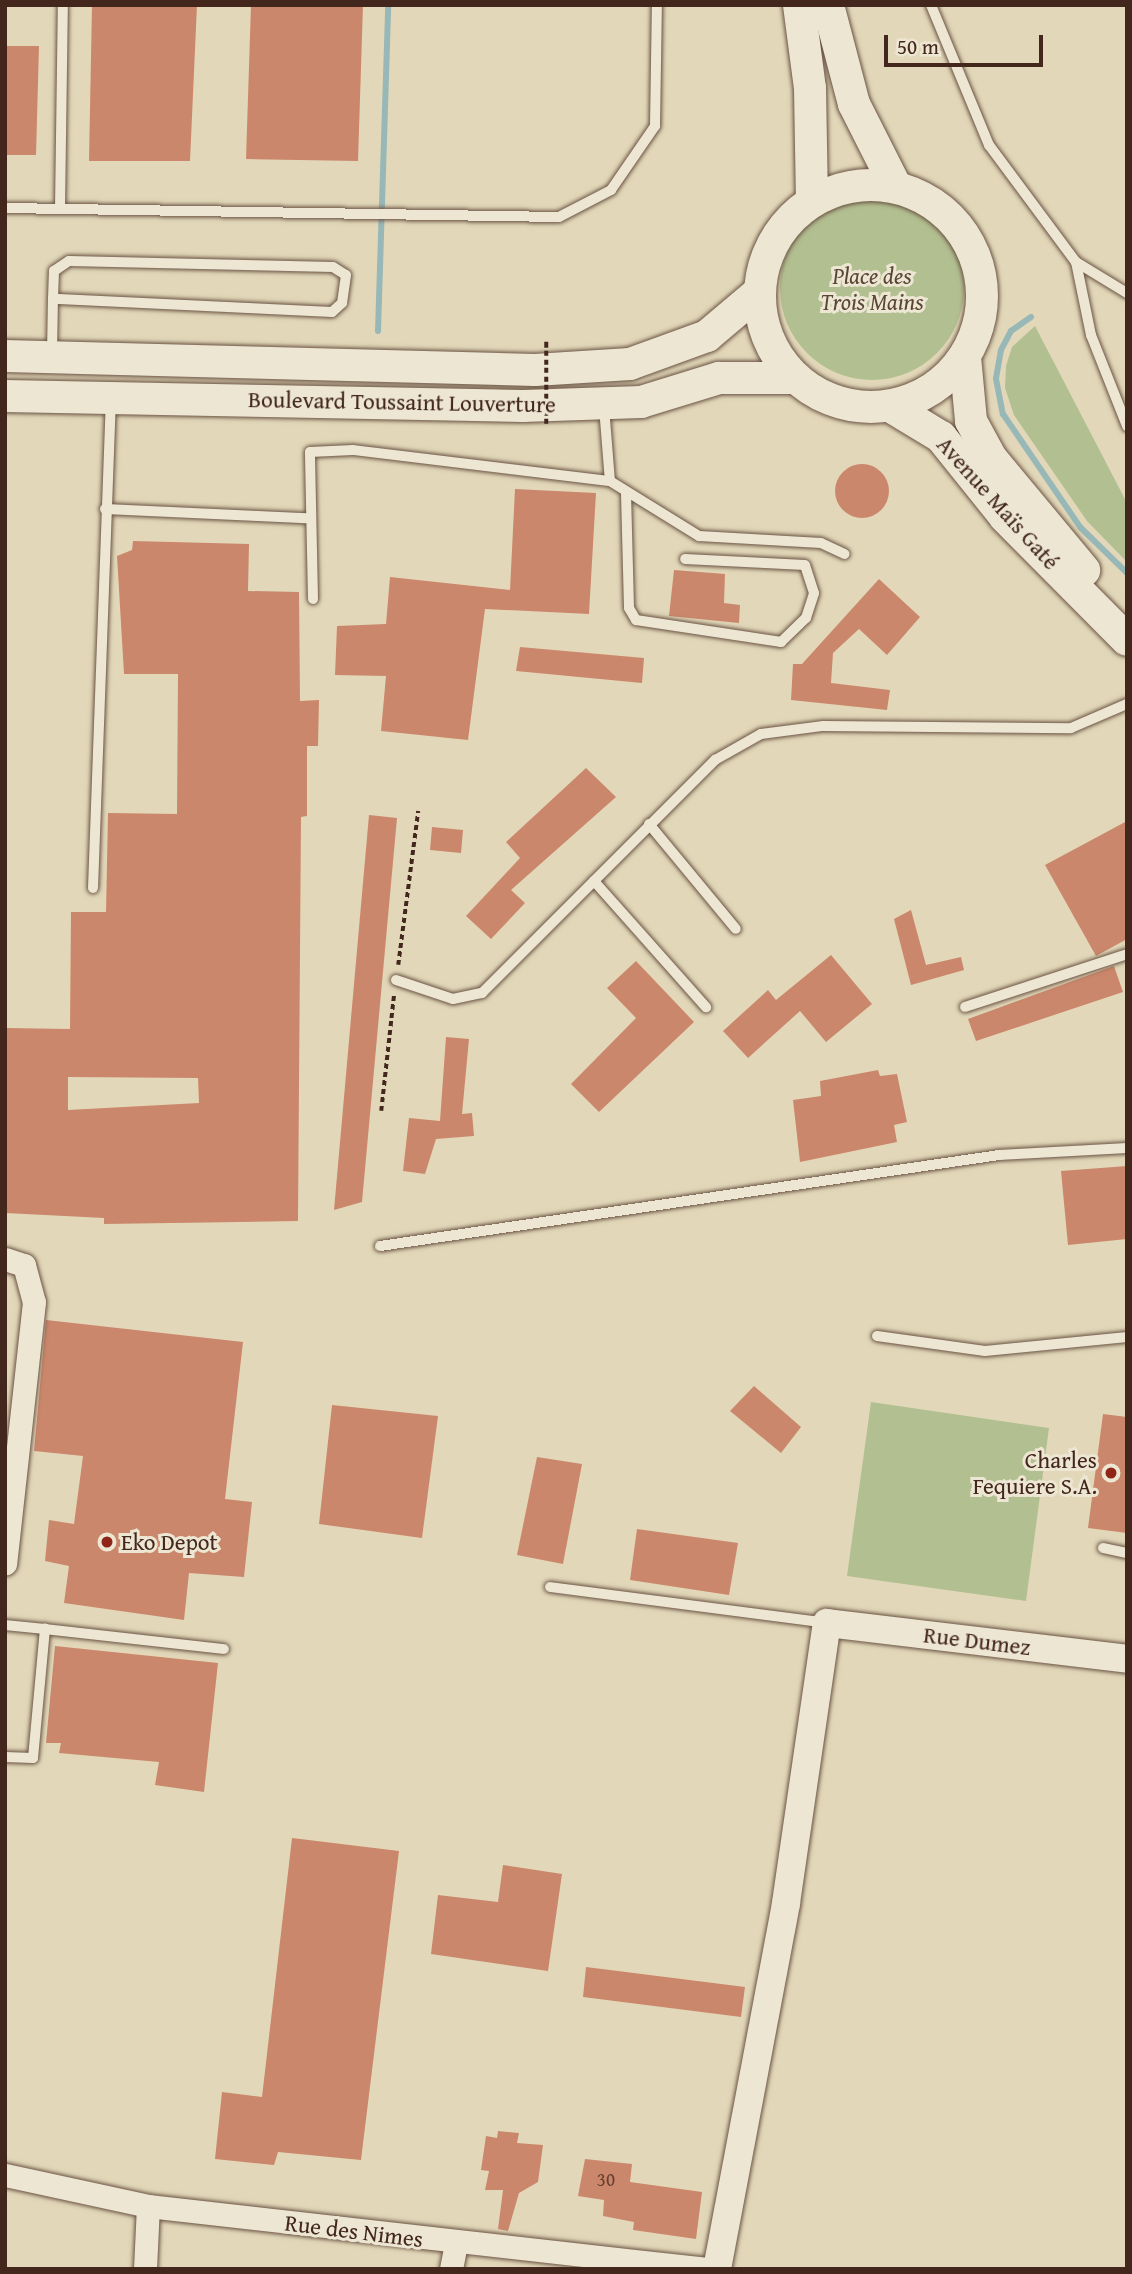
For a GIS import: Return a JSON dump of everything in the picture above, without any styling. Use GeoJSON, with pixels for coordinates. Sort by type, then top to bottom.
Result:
{"type":"FeatureCollection","features":[{"type":"Feature","properties":{"kind":"main road"},"geometry":{"type":"LineString","coordinates":[[800,5],[810,88],[812,200]]}},
{"type":"Feature","properties":{"kind":"main road"},"geometry":{"type":"LineString","coordinates":[[828,5],[854,104],[896,187]]}},
{"type":"Feature","properties":{"kind":"main road"},"geometry":{"type":"LineString","coordinates":[[848,187],[896,187],[947,216],[975,254],[983,289],[979,325],[965,357],[945,381],[890,407],[834,400],[794,378],[766,334],[758,293],[778,235],[812,200],[848,187]]}},
{"type":"Feature","properties":{"kind":"main road","name":"Boulevard Toussaint Louverture"},"geometry":{"type":"LineString","coordinates":[[5,356],[535,370],[630,363],[707,336],[758,293]]}},
{"type":"Feature","properties":{"kind":"main road","name":"Avenue Maïs Gaté"},"geometry":{"type":"LineString","coordinates":[[965,357],[971,421],[992,458],[1127,613]]}},
{"type":"Feature","properties":{"kind":"main road","name":"Boulevard Toussaint Louverture"},"geometry":{"type":"LineString","coordinates":[[5,396],[603,403],[641,402],[719,379],[794,378]]}},
{"type":"Feature","properties":{"kind":"main road","name":"Avenue Maïs Gaté"},"geometry":{"type":"LineString","coordinates":[[890,407],[941,437],[1004,517],[1127,640]]}},
{"type":"Feature","properties":{"kind":"street"},"geometry":{"type":"LineString","coordinates":[[5,1259],[24,1265],[34,1303],[5,1563]]}},
{"type":"Feature","properties":{"kind":"street"},"geometry":{"type":"LineString","coordinates":[[717,2269],[786,1903],[827,1623]]}},
{"type":"Feature","properties":{"kind":"street","name":"Rue Dumez"},"geometry":{"type":"LineString","coordinates":[[827,1623],[1127,1659]]}},
{"type":"Feature","properties":{"kind":"street","name":"Rue des Nimes"},"geometry":{"type":"LineString","coordinates":[[5,2175],[148,2206],[456,2244],[707,2269]]}},
{"type":"Feature","properties":{"kind":"street"},"geometry":{"type":"LineString","coordinates":[[145,2269],[148,2206]]}},
{"type":"Feature","properties":{"kind":"street"},"geometry":{"type":"LineString","coordinates":[[451,2269],[456,2244]]}},
{"type":"Feature","properties":{"kind":"lane"},"geometry":{"type":"LineString","coordinates":[[60,209],[63,5]]}},
{"type":"Feature","properties":{"kind":"lane"},"geometry":{"type":"LineString","coordinates":[[5,208],[559,218],[611,190],[655,126],[657,5]]}},
{"type":"Feature","properties":{"kind":"lane"},"geometry":{"type":"LineString","coordinates":[[931,5],[989,145],[1076,262],[1127,293]]}},
{"type":"Feature","properties":{"kind":"lane"},"geometry":{"type":"LineString","coordinates":[[52,299],[332,312],[342,303],[346,275],[333,267],[69,261],[54,271],[52,299],[52,357]]}},
{"type":"Feature","properties":{"kind":"lane"},"geometry":{"type":"LineString","coordinates":[[1076,262],[1091,335],[1127,426]]}},
{"type":"Feature","properties":{"kind":"lane"},"geometry":{"type":"LineString","coordinates":[[93,888],[111,398]]}},
{"type":"Feature","properties":{"kind":"lane"},"geometry":{"type":"LineString","coordinates":[[603,403],[610,481]]}},
{"type":"Feature","properties":{"kind":"lane"},"geometry":{"type":"LineString","coordinates":[[313,599],[307,518],[310,452],[352,450],[610,481],[699,536],[821,543],[845,554]]}},
{"type":"Feature","properties":{"kind":"lane"},"geometry":{"type":"LineString","coordinates":[[626,493],[629,608],[636,620],[781,642],[806,618],[814,593],[805,565],[685,559]]}},
{"type":"Feature","properties":{"kind":"lane"},"geometry":{"type":"LineString","coordinates":[[105,509],[307,518]]}},
{"type":"Feature","properties":{"kind":"lane"},"geometry":{"type":"LineString","coordinates":[[396,981],[453,999],[482,993],[715,760],[761,734],[824,726],[1071,728],[1127,704]]}},
{"type":"Feature","properties":{"kind":"lane"},"geometry":{"type":"LineString","coordinates":[[649,824],[736,929]]}},
{"type":"Feature","properties":{"kind":"lane"},"geometry":{"type":"LineString","coordinates":[[594,881],[706,1007]]}},
{"type":"Feature","properties":{"kind":"lane"},"geometry":{"type":"LineString","coordinates":[[965,1007],[1127,954]]}},
{"type":"Feature","properties":{"kind":"lane"},"geometry":{"type":"LineString","coordinates":[[380,1246],[999,1155],[1127,1148]]}},
{"type":"Feature","properties":{"kind":"lane"},"geometry":{"type":"LineString","coordinates":[[877,1336],[985,1351],[1127,1336]]}},
{"type":"Feature","properties":{"kind":"lane"},"geometry":{"type":"LineString","coordinates":[[1103,1548],[1127,1553]]}},
{"type":"Feature","properties":{"kind":"lane"},"geometry":{"type":"LineString","coordinates":[[550,1587],[827,1623]]}},
{"type":"Feature","properties":{"kind":"lane"},"geometry":{"type":"LineString","coordinates":[[5,1625],[224,1649]]}},
{"type":"Feature","properties":{"kind":"lane"},"geometry":{"type":"LineString","coordinates":[[5,1757],[33,1758],[46,1629]]}},
{"type":"Feature","properties":{"kind":"path"},"geometry":{"type":"LineString","coordinates":[[546,342],[546,424]]}},
{"type":"Feature","properties":{"kind":"path"},"geometry":{"type":"LineString","coordinates":[[381,1111],[418,811]]}},
{"type":"Feature","properties":{"kind":"green space","name":"Place des Trois Mains"},"geometry":{"type":"Polygon","coordinates":[[[872,196],[907,203],[923,211],[937,223],[949,237],[957,253],[964,288],[957,323],[949,339],[937,353],[923,365],[907,373],[872,380],[837,373],[821,365],[807,353],[795,339],[787,323],[780,288],[787,253],[795,237],[807,223],[821,211],[837,203],[872,196]]]}},
{"type":"Feature","properties":{"kind":"green space"},"geometry":{"type":"Polygon","coordinates":[[[1035,326],[1127,503],[1127,562],[1087,521],[1014,415],[1005,388],[1006,366],[1012,347],[1035,326]]]}},
{"type":"Feature","properties":{"kind":"green space"},"geometry":{"type":"Polygon","coordinates":[[[871,1402],[1049,1428],[1026,1601],[847,1576],[871,1402]]]}},
{"type":"Feature","properties":{"kind":"building"},"geometry":{"type":"Polygon","coordinates":[[[92,5],[197,5],[190,161],[89,161],[92,5]]]}},
{"type":"Feature","properties":{"kind":"building"},"geometry":{"type":"Polygon","coordinates":[[[251,5],[363,5],[358,161],[246,159],[251,5]]]}},
{"type":"Feature","properties":{"kind":"building"},"geometry":{"type":"Polygon","coordinates":[[[5,46],[39,46],[36,155],[5,155],[5,46]]]}},
{"type":"Feature","properties":{"kind":"building"},"geometry":{"type":"Polygon","coordinates":[[[862,464],[881,472],[889,491],[881,510],[862,518],[843,510],[835,491],[843,472],[862,464]]]}},
{"type":"Feature","properties":{"kind":"building"},"geometry":{"type":"Polygon","coordinates":[[[515,489],[596,493],[589,614],[485,609],[468,740],[381,731],[386,676],[335,675],[337,626],[386,624],[390,577],[510,590],[515,489]]]}},
{"type":"Feature","properties":{"kind":"building"},"geometry":{"type":"Polygon","coordinates":[[[133,541],[249,544],[248,591],[299,592],[300,701],[319,700],[318,746],[307,746],[307,816],[301,817],[298,1221],[104,1224],[104,1218],[5,1213],[5,1028],[70,1029],[71,912],[106,912],[108,813],[177,814],[178,674],[124,674],[117,556],[132,550],[133,541]],[[68,1077],[68,1110],[199,1103],[198,1078],[68,1077]]]}},
{"type":"Feature","properties":{"kind":"building"},"geometry":{"type":"Polygon","coordinates":[[[674,570],[725,574],[724,603],[740,605],[739,623],[669,616],[674,570]]]}},
{"type":"Feature","properties":{"kind":"building"},"geometry":{"type":"Polygon","coordinates":[[[879,579],[920,617],[887,655],[859,629],[833,653],[831,683],[890,690],[887,710],[791,700],[793,664],[802,664],[879,579]]]}},
{"type":"Feature","properties":{"kind":"building"},"geometry":{"type":"Polygon","coordinates":[[[520,647],[644,658],[642,683],[516,671],[520,647]]]}},
{"type":"Feature","properties":{"kind":"building"},"geometry":{"type":"Polygon","coordinates":[[[586,768],[616,797],[511,890],[525,903],[491,939],[466,916],[520,858],[506,842],[586,768]]]}},
{"type":"Feature","properties":{"kind":"building"},"geometry":{"type":"Polygon","coordinates":[[[369,815],[397,818],[362,1202],[334,1210],[369,815]]]}},
{"type":"Feature","properties":{"kind":"building"},"geometry":{"type":"Polygon","coordinates":[[[1127,821],[1127,939],[1096,956],[1045,865],[1127,821]]]}},
{"type":"Feature","properties":{"kind":"building"},"geometry":{"type":"Polygon","coordinates":[[[432,827],[463,830],[461,853],[430,850],[432,827]]]}},
{"type":"Feature","properties":{"kind":"building"},"geometry":{"type":"Polygon","coordinates":[[[911,910],[926,965],[961,957],[964,970],[911,985],[894,919],[911,910]]]}},
{"type":"Feature","properties":{"kind":"building"},"geometry":{"type":"Polygon","coordinates":[[[831,955],[872,1004],[826,1042],[800,1011],[748,1058],[723,1031],[768,990],[776,1000],[831,955]]]}},
{"type":"Feature","properties":{"kind":"building"},"geometry":{"type":"Polygon","coordinates":[[[636,961],[694,1022],[599,1112],[571,1084],[636,1018],[607,988],[636,961]]]}},
{"type":"Feature","properties":{"kind":"building"},"geometry":{"type":"Polygon","coordinates":[[[1114,966],[1123,992],[976,1041],[968,1019],[1114,966]]]}},
{"type":"Feature","properties":{"kind":"building"},"geometry":{"type":"Polygon","coordinates":[[[446,1037],[469,1039],[462,1114],[472,1113],[474,1136],[436,1139],[425,1174],[403,1171],[409,1118],[440,1121],[446,1037]]]}},
{"type":"Feature","properties":{"kind":"building"},"geometry":{"type":"Polygon","coordinates":[[[878,1070],[880,1076],[897,1074],[907,1122],[894,1125],[897,1142],[800,1162],[793,1100],[821,1096],[820,1081],[878,1070]]]}},
{"type":"Feature","properties":{"kind":"building"},"geometry":{"type":"Polygon","coordinates":[[[1127,1166],[1127,1239],[1068,1245],[1061,1171],[1127,1166]]]}},
{"type":"Feature","properties":{"kind":"building"},"geometry":{"type":"Polygon","coordinates":[[[46,1320],[243,1342],[225,1499],[252,1502],[244,1577],[189,1573],[184,1620],[64,1603],[69,1566],[45,1561],[49,1520],[74,1524],[83,1456],[34,1451],[46,1320]]]}},
{"type":"Feature","properties":{"kind":"building"},"geometry":{"type":"Polygon","coordinates":[[[754,1386],[801,1427],[781,1453],[730,1411],[754,1386]]]}},
{"type":"Feature","properties":{"kind":"building"},"geometry":{"type":"Polygon","coordinates":[[[332,1405],[438,1416],[422,1538],[319,1524],[332,1405]]]}},
{"type":"Feature","properties":{"kind":"building","name":"Charles Fequiere S.A."},"geometry":{"type":"Polygon","coordinates":[[[1103,1414],[1127,1417],[1127,1533],[1088,1528],[1103,1414]]]}},
{"type":"Feature","properties":{"kind":"building"},"geometry":{"type":"Polygon","coordinates":[[[537,1457],[582,1464],[563,1564],[517,1555],[537,1457]]]}},
{"type":"Feature","properties":{"kind":"building"},"geometry":{"type":"Polygon","coordinates":[[[637,1529],[738,1543],[729,1595],[630,1580],[637,1529]]]}},
{"type":"Feature","properties":{"kind":"building"},"geometry":{"type":"Polygon","coordinates":[[[55,1646],[218,1663],[204,1792],[155,1785],[159,1762],[59,1753],[61,1743],[46,1743],[55,1646]]]}},
{"type":"Feature","properties":{"kind":"building"},"geometry":{"type":"Polygon","coordinates":[[[292,1838],[399,1851],[361,2160],[278,2152],[274,2165],[215,2159],[222,2092],[262,2097],[292,1838]]]}},
{"type":"Feature","properties":{"kind":"building"},"geometry":{"type":"Polygon","coordinates":[[[503,1865],[562,1874],[548,1971],[431,1954],[438,1895],[498,1902],[503,1865]]]}},
{"type":"Feature","properties":{"kind":"building"},"geometry":{"type":"Polygon","coordinates":[[[586,1967],[745,1987],[741,2017],[583,1997],[586,1967]]]}},
{"type":"Feature","properties":{"kind":"building"},"geometry":{"type":"Polygon","coordinates":[[[498,2131],[519,2133],[517,2143],[543,2145],[538,2182],[519,2193],[508,2231],[498,2229],[503,2190],[485,2190],[489,2171],[481,2170],[486,2136],[497,2138],[498,2131]]]}},
{"type":"Feature","properties":{"kind":"building"},"geometry":{"type":"Polygon","coordinates":[[[585,2159],[632,2164],[630,2182],[702,2192],[696,2239],[633,2230],[634,2222],[603,2216],[604,2200],[578,2196],[585,2159]]]}},
{"type":"Feature","properties":{"kind":"waterway"},"geometry":{"type":"LineString","coordinates":[[378,331],[388,5]]}},
{"type":"Feature","properties":{"kind":"waterway"},"geometry":{"type":"LineString","coordinates":[[1031,317],[1011,331],[1001,350],[996,379],[1003,414],[1080,527],[1127,573]]}},
{"type":"Feature","properties":{"kind":"place","name":"Charles Fequiere S.A."},"geometry":{"type":"Point","coordinates":[1111,1473]}},
{"type":"Feature","properties":{"kind":"place","name":"Eko Depot"},"geometry":{"type":"Point","coordinates":[107,1542]}}]}
